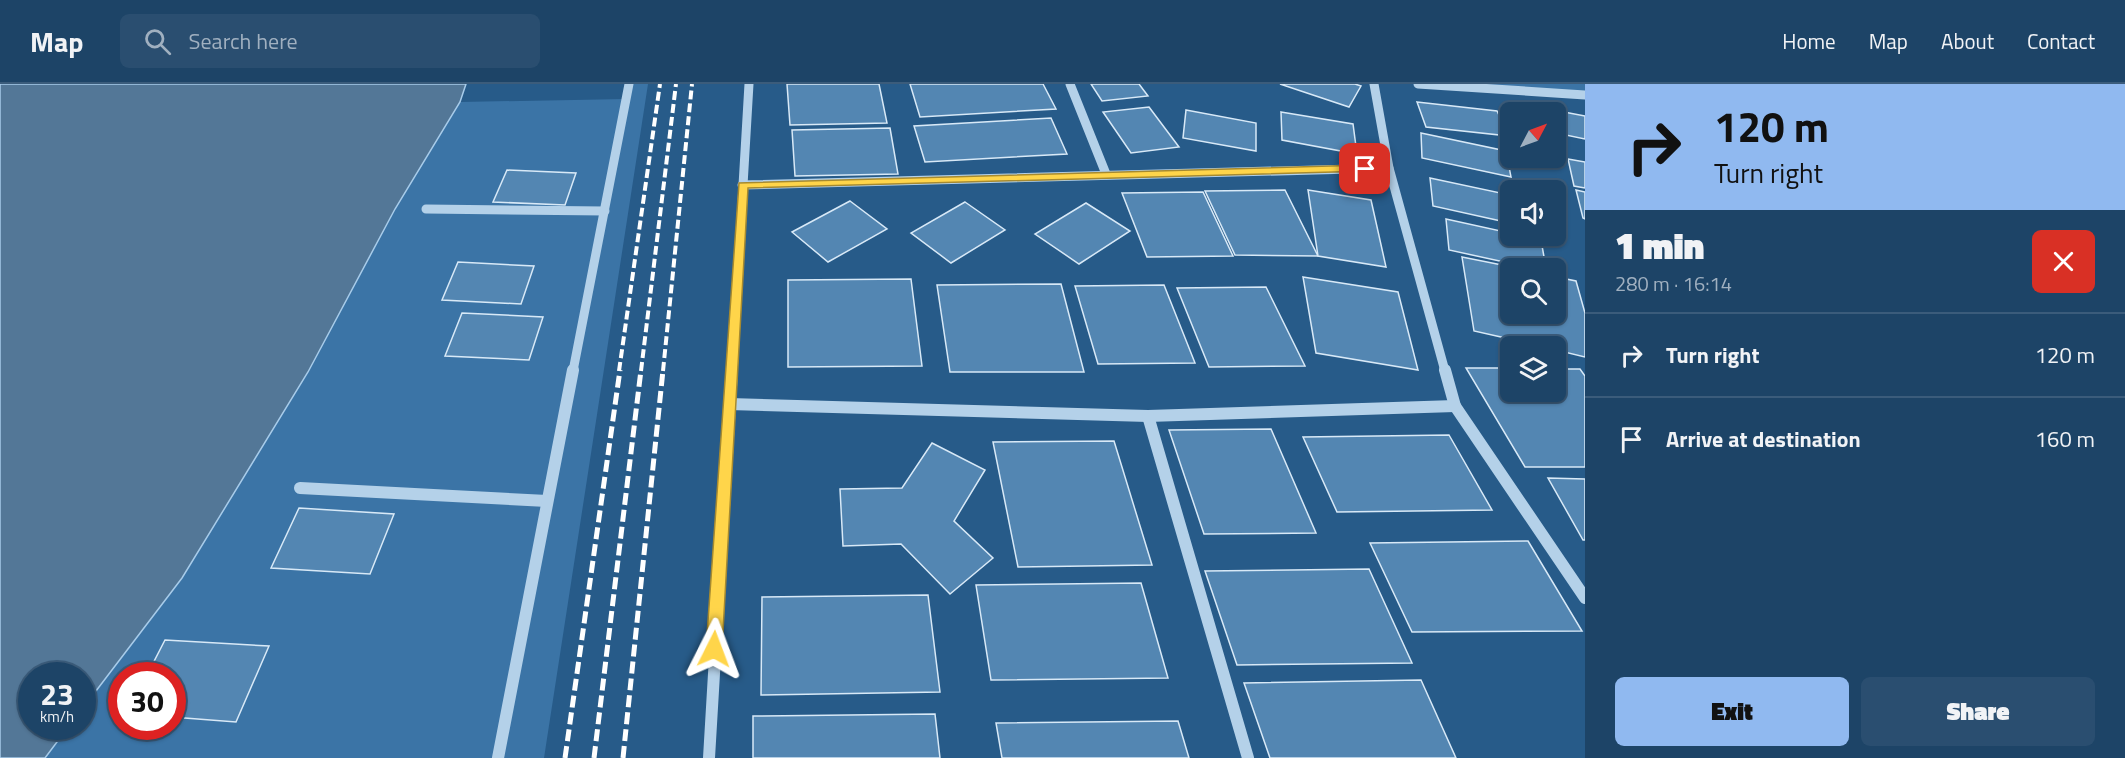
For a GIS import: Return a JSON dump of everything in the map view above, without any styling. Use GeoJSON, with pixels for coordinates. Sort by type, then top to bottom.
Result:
{"type":"FeatureCollection","features":[{"type":"Feature","properties":{"kind":"street"},"geometry":{"type":"LineString","coordinates":[[498,758],[629,84]]}},
{"type":"Feature","properties":{"kind":"street"},"geometry":{"type":"LineString","coordinates":[[709,758],[748,84]]}},
{"type":"Feature","properties":{"kind":"street"},"geometry":{"type":"LineString","coordinates":[[1070,84],[1106,174]]}},
{"type":"Feature","properties":{"kind":"street"},"geometry":{"type":"LineString","coordinates":[[1374,84],[1389,168],[1455,406],[1581,583],[1585,598]]}},
{"type":"Feature","properties":{"kind":"street"},"geometry":{"type":"LineString","coordinates":[[1420,84],[1585,95]]}},
{"type":"Feature","properties":{"kind":"street"},"geometry":{"type":"LineString","coordinates":[[742,185],[1389,168]]}},
{"type":"Feature","properties":{"kind":"street"},"geometry":{"type":"LineString","coordinates":[[426,210],[605,211]]}},
{"type":"Feature","properties":{"kind":"street"},"geometry":{"type":"LineString","coordinates":[[729,404],[1148,416],[1455,406]]}},
{"type":"Feature","properties":{"kind":"street"},"geometry":{"type":"LineString","coordinates":[[1148,416],[1248,758]]}},
{"type":"Feature","properties":{"kind":"street"},"geometry":{"type":"LineString","coordinates":[[300,488],[547,501]]}},
{"type":"Feature","properties":{"kind":"shaded area"},"geometry":{"type":"Polygon","coordinates":[[[0,84],[466,84],[460,102],[395,209],[308,372],[182,578],[118,662],[108,662],[108,675],[96,691],[96,662],[18,662],[18,740],[58,740],[45,758],[0,758],[0,84]]]}},
{"type":"Feature","properties":{"kind":"shaded area"},"geometry":{"type":"Polygon","coordinates":[[[629,84],[648,84],[544,758],[45,758],[58,740],[96,740],[96,692],[108,676],[108,740],[186,740],[186,662],[119,662],[182,578],[308,372],[395,209],[460,102],[626,99],[629,84]]]}},
{"type":"Feature","properties":{"kind":"shaded area"},"geometry":{"type":"Polygon","coordinates":[[[1418,84],[1585,84],[1585,95],[1418,84]]]}},
{"type":"Feature","properties":{"kind":"building"},"geometry":{"type":"Polygon","coordinates":[[[787,84],[879,84],[887,123],[790,125],[787,84]]]}},
{"type":"Feature","properties":{"kind":"building"},"geometry":{"type":"Polygon","coordinates":[[[910,84],[1043,84],[1056,109],[920,117],[910,84]]]}},
{"type":"Feature","properties":{"kind":"building"},"geometry":{"type":"Polygon","coordinates":[[[1091,84],[1139,84],[1148,96],[1102,101],[1091,84]]]}},
{"type":"Feature","properties":{"kind":"building"},"geometry":{"type":"Polygon","coordinates":[[[1280,84],[1355,84],[1361,86],[1349,107],[1280,84]]]}},
{"type":"Feature","properties":{"kind":"building"},"geometry":{"type":"Polygon","coordinates":[[[1417,102],[1497,111],[1500,117],[1500,135],[1426,127],[1417,102]]]}},
{"type":"Feature","properties":{"kind":"building"},"geometry":{"type":"Polygon","coordinates":[[[1149,107],[1179,147],[1131,153],[1103,112],[1149,107]]]}},
{"type":"Feature","properties":{"kind":"building"},"geometry":{"type":"Polygon","coordinates":[[[1186,110],[1256,123],[1256,151],[1183,138],[1186,110]]]}},
{"type":"Feature","properties":{"kind":"building"},"geometry":{"type":"Polygon","coordinates":[[[1281,112],[1353,124],[1357,154],[1282,140],[1281,112]]]}},
{"type":"Feature","properties":{"kind":"building"},"geometry":{"type":"Polygon","coordinates":[[[1566,112],[1585,116],[1585,139],[1566,135],[1566,112]]]}},
{"type":"Feature","properties":{"kind":"building"},"geometry":{"type":"Polygon","coordinates":[[[1051,118],[1067,154],[925,162],[914,126],[1051,118]]]}},
{"type":"Feature","properties":{"kind":"building"},"geometry":{"type":"Polygon","coordinates":[[[890,128],[898,174],[795,176],[792,130],[890,128]]]}},
{"type":"Feature","properties":{"kind":"building"},"geometry":{"type":"Polygon","coordinates":[[[1421,133],[1500,150],[1500,168],[1509,168],[1511,177],[1422,158],[1421,133]]]}},
{"type":"Feature","properties":{"kind":"building"},"geometry":{"type":"Polygon","coordinates":[[[1568,159],[1585,162],[1585,188],[1574,186],[1568,159]]]}},
{"type":"Feature","properties":{"kind":"building"},"geometry":{"type":"Polygon","coordinates":[[[507,170],[576,173],[565,205],[493,202],[507,170]]]}},
{"type":"Feature","properties":{"kind":"building"},"geometry":{"type":"Polygon","coordinates":[[[1430,178],[1500,193],[1500,221],[1433,206],[1430,178]]]}},
{"type":"Feature","properties":{"kind":"building"},"geometry":{"type":"Polygon","coordinates":[[[1285,190],[1318,256],[1235,255],[1205,191],[1285,190]]]}},
{"type":"Feature","properties":{"kind":"building"},"geometry":{"type":"Polygon","coordinates":[[[1308,190],[1371,200],[1386,267],[1318,256],[1308,190]]]}},
{"type":"Feature","properties":{"kind":"building"},"geometry":{"type":"Polygon","coordinates":[[[1576,190],[1585,192],[1585,219],[1583,218],[1576,190]]]}},
{"type":"Feature","properties":{"kind":"building"},"geometry":{"type":"Polygon","coordinates":[[[1203,192],[1233,256],[1147,257],[1122,193],[1203,192]]]}},
{"type":"Feature","properties":{"kind":"building"},"geometry":{"type":"Polygon","coordinates":[[[850,201],[887,229],[828,262],[792,232],[850,201]]]}},
{"type":"Feature","properties":{"kind":"building"},"geometry":{"type":"Polygon","coordinates":[[[965,202],[1005,230],[951,263],[911,233],[965,202]]]}},
{"type":"Feature","properties":{"kind":"building"},"geometry":{"type":"Polygon","coordinates":[[[1086,203],[1130,231],[1079,264],[1035,234],[1086,203]]]}},
{"type":"Feature","properties":{"kind":"building"},"geometry":{"type":"Polygon","coordinates":[[[1446,219],[1500,231],[1500,246],[1542,246],[1544,258],[1500,258],[1500,261],[1449,250],[1446,219]]]}},
{"type":"Feature","properties":{"kind":"building"},"geometry":{"type":"Polygon","coordinates":[[[1462,257],[1500,265],[1500,324],[1566,324],[1566,279],[1576,281],[1585,313],[1585,357],[1566,352],[1566,336],[1500,337],[1474,331],[1462,257]]]}},
{"type":"Feature","properties":{"kind":"building"},"geometry":{"type":"Polygon","coordinates":[[[458,262],[534,266],[521,304],[442,300],[458,262]]]}},
{"type":"Feature","properties":{"kind":"building"},"geometry":{"type":"Polygon","coordinates":[[[1303,277],[1398,292],[1418,370],[1316,353],[1303,277]]]}},
{"type":"Feature","properties":{"kind":"building"},"geometry":{"type":"Polygon","coordinates":[[[911,279],[922,366],[788,367],[788,280],[911,279]]]}},
{"type":"Feature","properties":{"kind":"building"},"geometry":{"type":"Polygon","coordinates":[[[1061,284],[1084,372],[950,372],[937,285],[1061,284]]]}},
{"type":"Feature","properties":{"kind":"building"},"geometry":{"type":"Polygon","coordinates":[[[1164,285],[1195,363],[1098,364],[1075,286],[1164,285]]]}},
{"type":"Feature","properties":{"kind":"building"},"geometry":{"type":"Polygon","coordinates":[[[1266,287],[1305,366],[1209,367],[1177,288],[1266,287]]]}},
{"type":"Feature","properties":{"kind":"building"},"geometry":{"type":"Polygon","coordinates":[[[462,313],[543,317],[529,360],[445,356],[462,313]]]}},
{"type":"Feature","properties":{"kind":"building"},"geometry":{"type":"Polygon","coordinates":[[[1466,368],[1500,368],[1500,402],[1566,402],[1566,369],[1580,369],[1585,376],[1585,467],[1525,467],[1466,368]]]}},
{"type":"Feature","properties":{"kind":"building"},"geometry":{"type":"Polygon","coordinates":[[[1271,429],[1316,533],[1204,534],[1169,430],[1271,429]]]}},
{"type":"Feature","properties":{"kind":"building"},"geometry":{"type":"Polygon","coordinates":[[[1449,435],[1492,510],[1337,512],[1303,437],[1449,435]]]}},
{"type":"Feature","properties":{"kind":"building"},"geometry":{"type":"Polygon","coordinates":[[[1114,441],[1152,565],[1018,567],[993,442],[1114,441]]]}},
{"type":"Feature","properties":{"kind":"building"},"geometry":{"type":"Polygon","coordinates":[[[932,443],[985,470],[954,521],[993,558],[950,594],[901,544],[843,546],[840,489],[902,488],[932,443]]]}},
{"type":"Feature","properties":{"kind":"building"},"geometry":{"type":"Polygon","coordinates":[[[1548,478],[1585,479],[1585,540],[1583,540],[1548,478]]]}},
{"type":"Feature","properties":{"kind":"building"},"geometry":{"type":"Polygon","coordinates":[[[299,508],[394,514],[370,574],[271,568],[299,508]]]}},
{"type":"Feature","properties":{"kind":"building"},"geometry":{"type":"Polygon","coordinates":[[[1528,541],[1582,631],[1412,632],[1370,543],[1528,541]]]}},
{"type":"Feature","properties":{"kind":"building"},"geometry":{"type":"Polygon","coordinates":[[[1369,569],[1412,663],[1237,665],[1205,571],[1369,569]]]}},
{"type":"Feature","properties":{"kind":"building"},"geometry":{"type":"Polygon","coordinates":[[[1141,583],[1168,678],[991,680],[976,585],[1141,583]]]}},
{"type":"Feature","properties":{"kind":"building"},"geometry":{"type":"Polygon","coordinates":[[[928,595],[940,692],[761,695],[762,597],[928,595]]]}},
{"type":"Feature","properties":{"kind":"building"},"geometry":{"type":"Polygon","coordinates":[[[165,640],[269,646],[236,722],[186,718],[186,662],[154,662],[165,640]]]}},
{"type":"Feature","properties":{"kind":"building"},"geometry":{"type":"Polygon","coordinates":[[[1421,680],[1456,758],[1270,758],[1244,683],[1421,680]]]}},
{"type":"Feature","properties":{"kind":"building"},"geometry":{"type":"Polygon","coordinates":[[[935,714],[940,758],[753,758],[753,716],[935,714]]]}},
{"type":"Feature","properties":{"kind":"building"},"geometry":{"type":"Polygon","coordinates":[[[1178,721],[1189,758],[1002,758],[996,723],[1178,721]]]}},
{"type":"Feature","properties":{"kind":"railway"},"geometry":{"type":"LineString","coordinates":[[619,371],[660,84]]}},
{"type":"Feature","properties":{"kind":"railway"},"geometry":{"type":"LineString","coordinates":[[641,371],[676,84]]}},
{"type":"Feature","properties":{"kind":"railway"},"geometry":{"type":"LineString","coordinates":[[663,371],[692,84]]}},
{"type":"Feature","properties":{"kind":"railway"},"geometry":{"type":"LineString","coordinates":[[565,758],[620,370]]}},
{"type":"Feature","properties":{"kind":"railway"},"geometry":{"type":"LineString","coordinates":[[594,758],[641,370]]}},
{"type":"Feature","properties":{"kind":"railway"},"geometry":{"type":"LineString","coordinates":[[623,758],[663,370]]}},
{"type":"Feature","properties":{"kind":"route"},"geometry":{"type":"LineString","coordinates":[[714,649],[742,185],[1365,169]]}}]}
